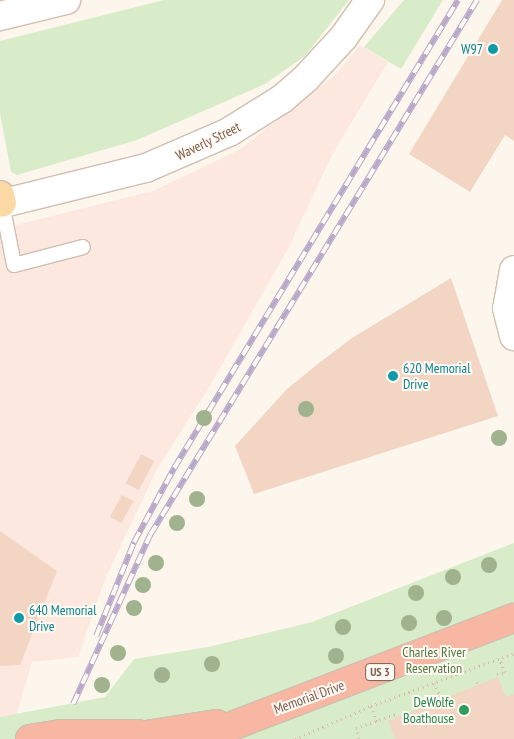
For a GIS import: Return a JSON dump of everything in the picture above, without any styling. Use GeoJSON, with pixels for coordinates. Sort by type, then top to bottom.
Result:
{"type":"FeatureCollection","features":[{"type":"Feature","properties":{"kind":"highway","name":"Memorial Drive"},"geometry":{"type":"LineString","coordinates":[[198,739],[244,720],[373,674],[514,618]]}},
{"type":"Feature","properties":{"kind":"highway","name":"Memorial Drive"},"geometry":{"type":"LineString","coordinates":[[30,739],[61,734],[129,737],[244,720]]}},
{"type":"Feature","properties":{"kind":"main road"},"geometry":{"type":"LineString","coordinates":[[0,16],[66,0]]}},
{"type":"Feature","properties":{"kind":"main road","name":"Waverly Street"},"geometry":{"type":"LineString","coordinates":[[1,201],[146,168],[228,132],[282,99],[307,77],[343,38],[370,0]]}},
{"type":"Feature","properties":{"kind":"main road"},"geometry":{"type":"LineString","coordinates":[[514,270],[508,308],[514,336]]}},
{"type":"Feature","properties":{"kind":"lane"},"geometry":{"type":"LineString","coordinates":[[1,201],[14,265],[83,247]]}},
{"type":"Feature","properties":{"kind":"path"},"geometry":{"type":"LineString","coordinates":[[295,739],[371,706],[514,653]]}},
{"type":"Feature","properties":{"kind":"path"},"geometry":{"type":"LineString","coordinates":[[497,674],[505,672],[499,658]]}},
{"type":"Feature","properties":{"kind":"path"},"geometry":{"type":"LineString","coordinates":[[434,683],[440,696]]}},
{"type":"Feature","properties":{"kind":"path"},"geometry":{"type":"LineString","coordinates":[[371,706],[377,723]]}},
{"type":"Feature","properties":{"kind":"path"},"geometry":{"type":"LineString","coordinates":[[359,738],[356,728],[377,723],[396,714]]}},
{"type":"Feature","properties":{"kind":"shaded area"},"geometry":{"type":"Polygon","coordinates":[[[360,45],[388,62],[332,155],[288,249],[211,384],[157,469],[106,577],[78,657],[32,662],[16,716],[0,718],[0,229],[153,191],[239,150],[335,75],[360,45]]]}},
{"type":"Feature","properties":{"kind":"green space"},"geometry":{"type":"Polygon","coordinates":[[[164,0],[349,0],[305,56],[265,84],[137,140],[17,175],[11,172],[0,113],[0,41],[164,0]]]}},
{"type":"Feature","properties":{"kind":"green space"},"geometry":{"type":"Polygon","coordinates":[[[404,0],[443,0],[401,69],[364,47],[404,0]]]}},
{"type":"Feature","properties":{"kind":"green space","name":"Charles River Reservation"},"geometry":{"type":"Polygon","coordinates":[[[514,543],[514,739],[0,739],[0,717],[105,697],[134,659],[208,647],[312,622],[514,543]]]}},
{"type":"Feature","properties":{"kind":"building"},"geometry":{"type":"Polygon","coordinates":[[[502,0],[514,0],[514,141],[505,135],[470,192],[409,154],[502,0]]]}},
{"type":"Feature","properties":{"kind":"building","name":"620 Memorial Drive"},"geometry":{"type":"Polygon","coordinates":[[[451,278],[498,416],[254,494],[235,446],[287,389],[319,363],[352,338],[451,278]]]}},
{"type":"Feature","properties":{"kind":"building"},"geometry":{"type":"Polygon","coordinates":[[[141,454],[154,461],[139,490],[126,483],[141,454]]]}},
{"type":"Feature","properties":{"kind":"building"},"geometry":{"type":"Polygon","coordinates":[[[122,495],[133,501],[121,523],[110,517],[122,495]]]}},
{"type":"Feature","properties":{"kind":"building","name":"640 Memorial Drive"},"geometry":{"type":"Polygon","coordinates":[[[0,531],[57,571],[20,665],[0,666],[0,531]]]}},
{"type":"Feature","properties":{"kind":"building","name":"DeWolfe Boathouse"},"geometry":{"type":"Polygon","coordinates":[[[498,677],[506,697],[514,694],[514,739],[395,739],[388,721],[498,677]]]}},
{"type":"Feature","properties":{"kind":"railway"},"geometry":{"type":"LineString","coordinates":[[96,636],[134,542],[174,468],[458,0]]}},
{"type":"Feature","properties":{"kind":"railway"},"geometry":{"type":"LineString","coordinates":[[73,704],[150,535],[477,0]]}},
{"type":"Feature","properties":{"kind":"place","name":"W97"},"geometry":{"type":"Point","coordinates":[493,49]}},
{"type":"Feature","properties":{"kind":"place","name":"620 Memorial Drive"},"geometry":{"type":"Point","coordinates":[393,376]}},
{"type":"Feature","properties":{"kind":"place","name":"640 Memorial Drive"},"geometry":{"type":"Point","coordinates":[19,618]}},
{"type":"Feature","properties":{"kind":"place","name":"DeWolfe Boathouse"},"geometry":{"type":"Point","coordinates":[464,710]}}]}
